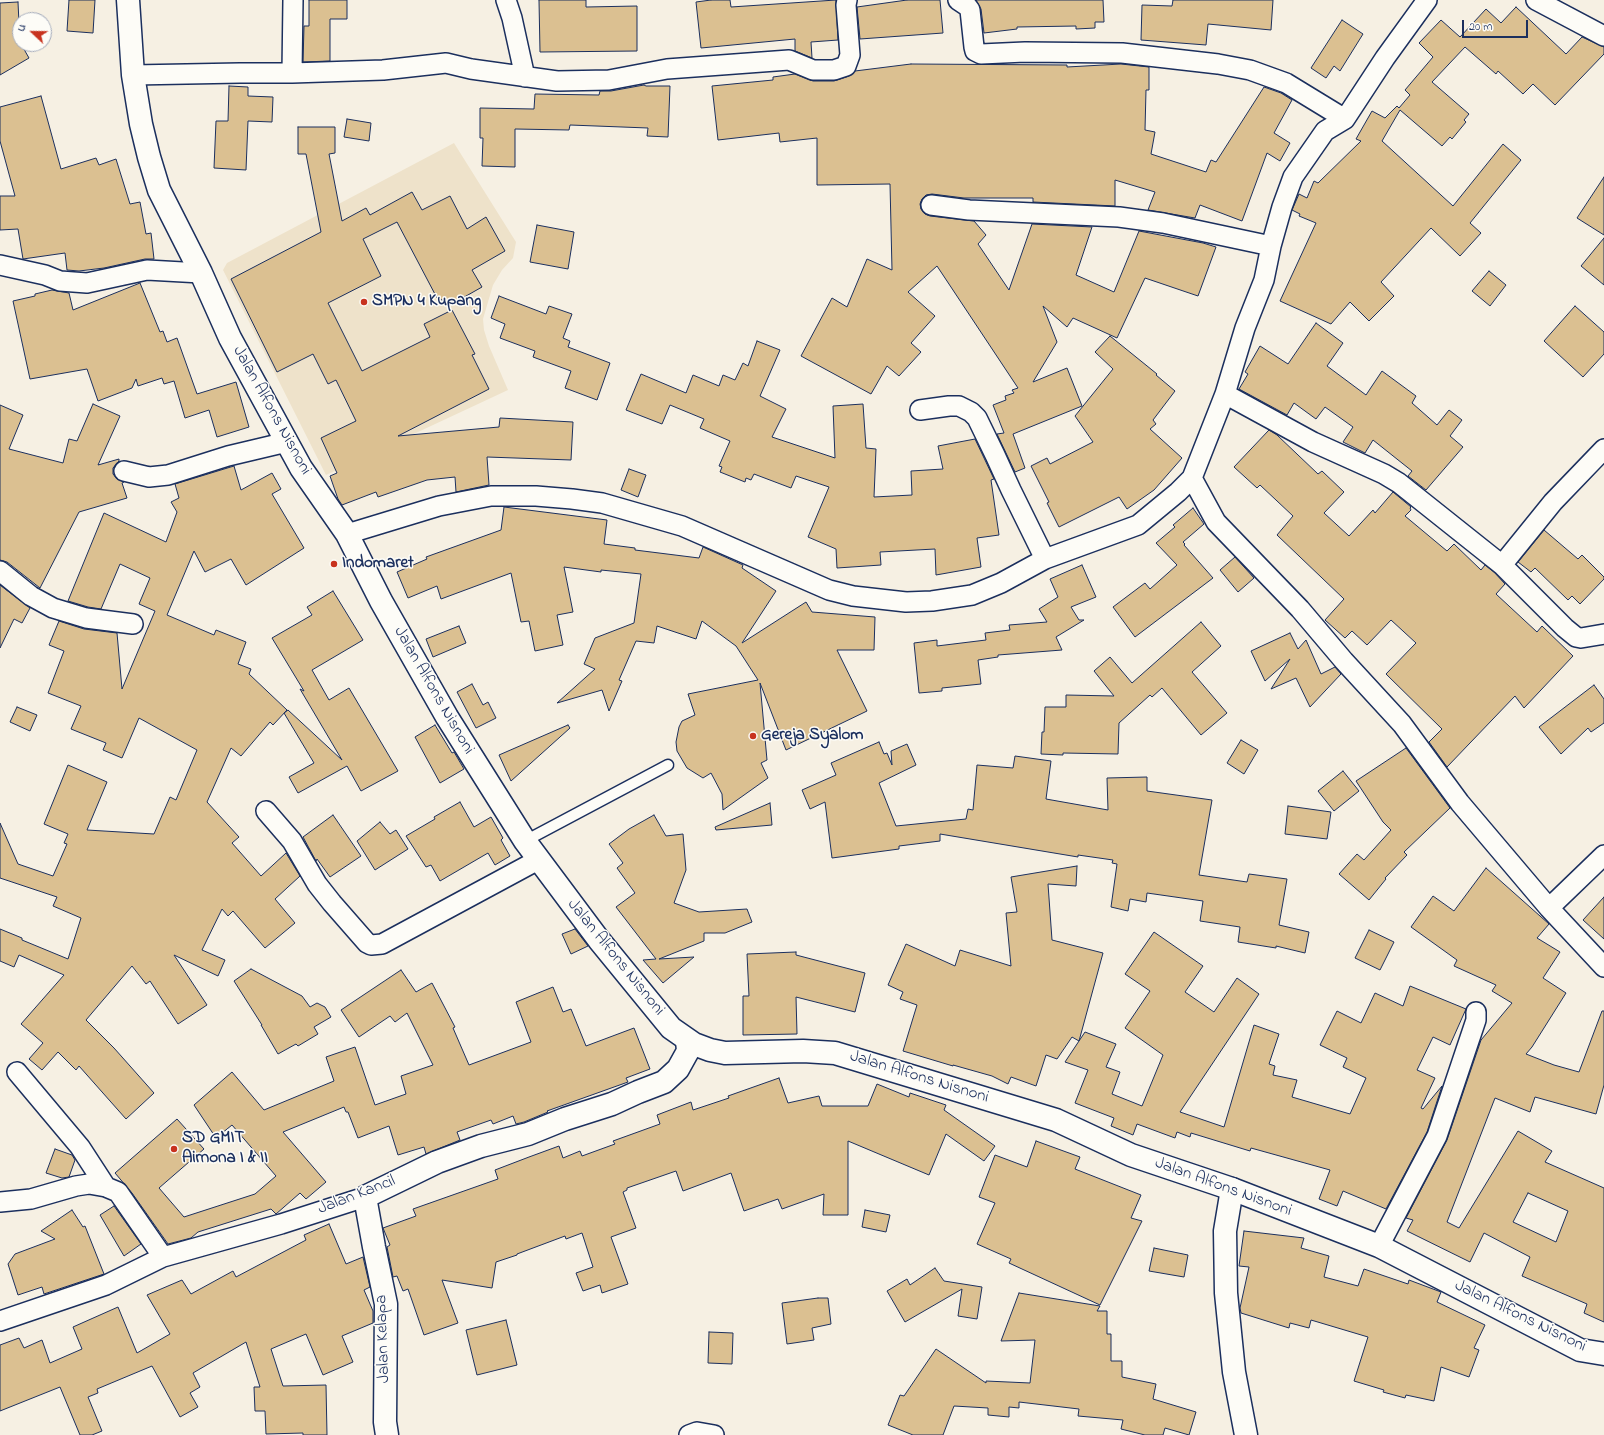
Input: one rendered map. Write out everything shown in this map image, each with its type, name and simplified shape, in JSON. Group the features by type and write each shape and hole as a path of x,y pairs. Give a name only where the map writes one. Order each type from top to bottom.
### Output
{"main road":[{"name":"Jalan Alfons Nisnoni","path":"128,0 133,75 141,124 149,157 159,190 201,273 230,338 301,468 347,534 380,601 447,717 525,841 599,940 671,1028 687,1040 710,1050 725,1053 803,1051 835,1053 1056,1120 1131,1155 1232,1189 1379,1246 1580,1350 1604,1354"},
{"name":"Jalan Kancil","path":"365,1196 437,1162 481,1146 528,1134 565,1118 612,1104 664,1082 673,1075 688,1051 687,1040"},
{"path":"1232,1189 1225,1231 1226,1293 1234,1372 1246,1435"},
{"name":"Jalan Kelapa","path":"365,1196 386,1304 385,1422 387,1435"}],"street":[{"path":"292,73 293,0"},
{"path":"506,0 512,18 525,77"},
{"path":"133,75 383,70 446,63 471,69 496,71 525,77 557,81 609,80 667,69 789,60 814,70 834,70 846,66 850,55 846,5 848,0"},
{"path":"958,0 970,10 974,47 975,51 981,54 1032,52 1122,54 1218,64 1250,70 1286,83 1345,119"},
{"path":"347,534 439,506 491,496 536,496 572,499 602,503 682,526 829,590 853,596 906,602 932,601 972,595 1001,583 1045,559 1138,525 1178,492 1192,478 1225,394 1244,328 1264,280 1271,246 1293,176 1325,131 1345,119 1385,58 1427,0"},
{"path":"1536,0 1604,36"},
{"path":"931,205 969,210 1119,218 1163,224 1271,246"},
{"path":"0,265 45,275 60,281 87,283 147,270 201,273"},
{"path":"1225,394 1319,445 1384,474 1399,483 1502,565 1565,628 1576,637 1585,638 1604,634"},
{"path":"920,410 959,406 971,412 977,418 996,455 1010,490 1045,559"},
{"path":"124,471 149,477 168,475 228,456 287,442"},
{"path":"1502,565 1553,502 1604,449"},
{"path":"1192,478 1216,522 1300,609 1344,662 1402,724 1460,803 1549,908 1604,967"},
{"path":"0,571 31,596 53,608 86,618 133,624"},
{"path":"266,810 292,841 317,884 367,943 371,945 382,944 538,860"},
{"path":"1549,908 1604,855"},
{"path":"1379,1246 1437,1136 1476,1020 1476,1012"},
{"path":"17,1072 80,1148 106,1187"},
{"path":"0,1202 31,1199 76,1186 89,1184 106,1187 118,1192 163,1257"},
{"name":"Jalan Kancil","path":"0,1321 106,1285 163,1257 281,1224 365,1196"},
{"path":"689,1435 697,1432 714,1435"}],"lane":[{"path":"525,841 668,765"}],"shaded area":[{"name":"SMPN 4 Kupang","path":"454,143 516,242 513,258 502,270 493,285 483,319 484,330 489,346 508,390 326,475 223,270 227,263"}],"building":[{"path":"69,0 95,0 93,33 67,31"},
{"path":"309,0 347,0 347,19 330,19 330,61 303,62 304,26 309,26"},
{"path":"539,0 586,0 586,7 637,6 637,51 540,52"},
{"path":"730,0 731,7 836,0 838,40 811,42 812,58 795,51 795,39 701,48 696,2"},
{"path":"907,0 940,0 943,33 860,39 857,7"},
{"path":"976,0 1103,0 1104,22 1095,22 1095,28 1076,29 1076,26 1017,27 1017,29 984,33 981,9"},
{"path":"1173,0 1273,0 1271,30 1208,24 1206,45 1141,40 1142,5 1172,6"},
{"path":"18,2 18,12 12,12 12,52 26,52 29,58 0,75 0,3"},
{"path":"1516,7 1566,54 1582,37 1604,47 1604,54 1555,105 1533,84 1523,94 1498,71 1496,74 1465,47 1432,82 1469,114 1464,120 1466,122 1452,139 1450,137 1442,146 1400,110 1382,141 1453,206 1503,144 1521,160 1470,223 1481,233 1460,256 1431,228 1381,282 1394,296 1369,321 1350,302 1331,324 1280,301 1316,223 1299,216 1300,214 1292,210 1299,194 1307,198 1314,181 1318,183 1361,141 1356,139 1372,111 1385,118 1397,106 1399,108 1410,95 1405,90 1433,57 1419,43 1441,20 1460,37 1486,9 1501,23"},
{"path":"1342,20 1363,34 1340,71 1334,66 1326,78 1311,68"},
{"path":"911,64 1067,65 1067,67 1121,64 1149,67 1149,90 1146,90 1145,130 1155,132 1151,154 1206,172 1211,160 1216,162 1264,87 1281,93 1292,100 1274,133 1290,143 1280,161 1267,153 1242,221 1200,205 1195,218 1148,210 1155,192 1115,180 1115,206 1033,202 1033,198 964,198 932,194 926,195 922,199 920,204 921,209 925,214 930,216 974,221 986,235 978,244 1009,290 1032,224 1092,227 1076,275 1114,292 1139,231 1203,243 1216,247 1198,296 1145,278 1117,338 1073,318 1067,327 1043,306 1057,342 1033,382 1067,368 1082,406 1013,434 1025,468 1015,472 997,434 1004,433 993,405 1006,400 1005,396 1014,393 1012,390 1018,388 937,266 908,292 935,316 911,343 921,352 899,376 887,366 871,394 801,356 832,298 847,307 867,259 892,270 890,184 817,185 817,138 780,142 779,133 718,140 712,86 773,80 773,77 795,74 813,81 834,81 849,76 855,71"},
{"path":"644,85 670,86 668,137 647,136 648,128 570,125 569,130 515,129 515,167 482,166 483,138 480,138 480,108 534,109 535,94 599,95 600,91 611,91"},
{"path":"229,86 248,87 248,96 273,97 272,122 248,121 246,170 214,168 216,121 228,121"},
{"path":"41,96 61,169 96,158 99,165 116,159 130,204 140,202 146,234 151,233 154,259 145,259 104,268 79,271 67,270 65,253 23,259 18,229 0,230 0,196 15,196 0,141 0,107"},
{"path":"347,119 371,123 369,141 344,137"},
{"path":"298,127 335,127 335,153 329,154 342,221 366,208 370,215 412,192 422,210 450,196 467,229 486,217 505,251 472,270 482,287 452,304 437,298 397,222 363,239 381,276 328,303 362,371 430,337 424,324 452,310 475,354 472,355 489,389 398,436 499,427 500,418 573,422 571,460 487,457 489,485 456,492 455,477 427,480 378,497 376,492 342,505 338,499 330,476 337,473 321,438 356,421 336,380 328,384 313,354 277,372 231,279 321,232 306,154 298,154"},
{"path":"1604,177 1604,235 1577,218"},
{"path":"537,225 574,232 568,269 530,262"},
{"path":"1604,238 1604,285 1581,266"},
{"path":"1489,271 1506,285 1490,306 1472,291"},
{"path":"140,283 160,332 163,331 167,342 177,338 197,394 236,382 249,427 217,437 209,410 185,418 174,381 164,384 162,378 138,386 136,379 132,388 98,401 87,369 30,379 13,301 52,290 69,293 73,310"},
{"path":"499,296 546,314 549,306 572,314 563,338 570,341 568,347 610,363 597,400 565,388 571,371 533,357 535,351 500,338 505,324 491,318"},
{"path":"1575,306 1604,332 1604,354 1583,377 1544,341"},
{"path":"1316,323 1343,343 1327,366 1366,395 1382,371 1416,396 1412,403 1437,425 1449,410 1462,420 1450,436 1463,447 1426,490 1408,476 1412,471 1373,440 1365,453 1343,442 1353,427 1325,407 1316,419 1294,403 1287,415 1239,389 1248,374 1245,372 1260,346 1288,364"},
{"path":"1110,336 1157,374 1156,375 1175,391 1153,420 1156,424 1150,429 1182,458 1154,490 1127,509 1119,497 1059,527 1047,503 1049,502 1031,466 1047,458 1050,464 1093,442 1075,416 1113,369 1095,352"},
{"path":"757,341 780,350 760,396 786,409 772,437 835,458 833,406 863,404 866,448 876,449 874,497 912,495 911,471 943,469 938,446 975,439 994,479 991,480 999,535 977,538 981,567 936,575 935,549 880,552 881,565 837,568 836,549 808,537 829,487 796,476 791,488 754,474 751,480 746,478 745,482 720,472 722,467 719,466 730,441 700,428 704,419 670,405 662,424 626,410 641,374 686,393 693,375 719,386 723,375 735,380 743,363 748,366"},
{"path":"93,404 120,416 98,465 119,459 113,468 113,474 117,479 124,482 122,483 127,498 79,512 40,588 7,562 0,560 0,405 23,415 9,449 63,463 69,439 77,441"},
{"path":"1269,430 1277,435 1318,474 1322,471 1344,492 1324,513 1349,536 1373,510 1375,513 1393,492 1411,507 1411,510 1405,516 1447,551 1454,544 1481,570 1485,565 1495,573 1505,584 1496,594 1537,632 1542,626 1573,656 1524,708 1515,696 1447,767 1429,742 1442,729 1386,674 1416,643 1391,620 1367,645 1352,631 1345,638 1325,620 1344,599 1277,535 1293,516 1260,485 1257,488 1234,467"},
{"path":"234,466 241,490 272,473 281,489 272,494 304,548 246,585 231,559 205,572 194,551 167,615 214,635 216,630 246,642 238,664 251,669 249,674 287,710 273,725 270,722 241,756 231,748 207,802 239,837 232,843 261,876 286,853 300,876 275,899 295,923 265,948 233,911 228,916 222,909 202,950 225,960 218,976 174,955 207,1005 178,1024 150,981 146,984 132,966 86,1020 114,1048 154,1093 126,1119 79,1066 76,1070 58,1052 42,1070 29,1059 43,1043 21,1024 64,975 19,955 14,967 0,961 0,929 68,959 81,918 53,906 57,897 0,878 0,823 18,864 53,876 67,844 64,843 68,834 44,824 68,765 107,782 87,830 154,834 170,797 176,800 197,750 139,718 122,758 103,750 106,743 71,729 81,706 48,693 64,651 49,645 59,621 84,629 117,633 122,689 155,611 139,604 150,578 120,564 101,609 68,601 104,513 166,542 177,512 171,502 179,498 175,484"},
{"path":"629,469 646,475 638,497 621,490"},
{"path":"504,507 607,520 604,544 635,548 635,550 699,558 703,547 743,565 742,568 776,591 742,643 806,602 812,612 875,617 874,650 837,650 867,711 786,750 760,683 767,760 761,763 768,778 723,810 722,794 711,773 703,778 687,768 677,751 676,742 679,727 682,721 695,715 688,694 758,680 736,646 702,621 696,639 657,626 654,643 636,641 619,680 622,681 609,711 602,690 557,703 595,669 584,664 595,638 634,623 641,574 601,570 601,572 564,567 573,612 557,615 563,645 535,651 529,621 521,622 511,573 441,599 437,586 408,598 397,572 427,559 426,557 501,530"},
{"path":"1193,508 1204,524 1183,542 1213,578 1135,637 1113,607 1145,583 1150,589 1177,565 1156,543 1175,527 1173,525"},
{"path":"1544,530 1578,559 1582,555 1604,577 1604,579 1580,604 1572,596 1568,600 1535,568 1531,572 1518,562"},
{"path":"1235,557 1254,578 1238,592 1220,570"},
{"path":"1082,565 1096,597 1071,607 1079,620 1084,620 1056,637 1062,650 998,655 998,657 978,660 981,684 942,688 942,691 919,693 914,643 937,640 937,646 986,640 985,633 1010,630 1009,625 1047,622 1039,609 1058,597 1050,579"},
{"path":"0,585 30,608 22,623 14,619 0,648"},
{"path":"333,591 363,640 312,670 329,700 349,688 398,771 361,791 347,766 298,793 289,777 314,763 284,713 288,710 342,760 300,689 304,691 272,638 312,615 307,607"},
{"path":"1201,622 1221,646 1192,672 1227,713 1201,735 1162,688 1152,697 1150,695 1119,723 1118,754 1041,754 1045,707 1066,707 1066,695 1114,696 1094,671 1110,657 1132,683"},
{"path":"459,626 466,643 433,657 426,639"},
{"path":"1290,633 1298,649 1306,640 1321,674 1335,667 1341,674 1310,707 1296,678 1271,689 1290,659 1265,681 1251,651"},
{"path":"472,684 483,705 488,702 496,718 476,728 457,692"},
{"path":"1594,685 1604,699 1604,723 1591,732 1588,728 1561,754 1539,727"},
{"path":"17,707 37,715 30,731 10,722"},
{"path":"435,725 452,753 454,752 464,769 440,783 415,737"},
{"path":"568,725 570,728 511,781 499,755"},
{"path":"1241,740 1258,750 1244,774 1227,763"},
{"path":"879,742 884,754 887,753 892,765 891,751 907,744 916,765 879,783 896,826 966,819 968,809 973,810 977,765 1013,768 1015,756 1051,761 1046,799 1108,810 1107,778 1147,777 1147,791 1212,800 1199,875 1247,882 1249,874 1287,879 1279,925 1309,932 1305,953 1276,946 1276,948 1238,942 1240,927 1200,921 1203,901 1147,893 1146,902 1130,899 1128,911 1111,907 1117,864 1112,863 1113,860 1078,855 1078,857 940,834 940,841 899,846 899,849 832,858 825,802 810,809 802,790 836,775 831,763"},
{"path":"1406,748 1450,808 1404,852 1407,855 1385,878 1386,879 1369,900 1339,874 1357,854 1364,860 1391,830 1383,822 1356,781"},
{"path":"1343,771 1359,791 1334,811 1318,791"},
{"path":"460,802 474,827 491,817 503,838 501,840 510,856 495,865 488,853 440,881 431,865 426,867 406,836"},
{"path":"770,803 772,825 716,830 715,827"},
{"path":"1288,806 1331,812 1327,839 1285,834"},
{"path":"333,815 361,856 330,877 317,859 316,861 303,837"},
{"path":"654,815 666,836 683,834 686,870 674,903 699,912 747,909 752,922 725,933 704,933 704,941 659,959 694,957 663,983 643,960 656,959 616,907 635,893 617,868 623,863 609,844 629,829"},
{"path":"380,822 390,834 396,830 408,849 375,870 357,841"},
{"path":"1077,866 1076,886 1048,884 1052,940 1103,953 1079,1041 1072,1037 1057,1059 1046,1055 1036,1086 1011,1077 1008,1084 992,1076 903,1051 917,1005 900,999 903,992 888,985 906,944 955,966 960,950 1011,966 1006,913 1017,912 1011,877"},
{"path":"1486,868 1549,924 1537,938 1560,952 1543,978 1566,993 1526,1054 1554,1065 1579,1072 1602,1011 1604,1011 1604,1085 1596,1114 1535,1097 1530,1112 1495,1098 1447,1222 1459,1228 1518,1131 1552,1151 1545,1162 1604,1188 1604,1322 1584,1313 1587,1304 1522,1276 1530,1257 1484,1233 1470,1262 1407,1231 1413,1220 1406,1218 1447,1140 1481,1040 1512,1003 1492,991 1496,985 1454,966 1457,960 1411,927 1433,896 1454,911","holes":["1528,1193 1568,1211 1556,1242 1513,1222"]},
{"path":"1604,897 1604,939 1583,920"},
{"path":"575,929 588,946 571,954 562,934"},
{"path":"1369,930 1394,942 1380,970 1355,958"},
{"path":"1154,932 1203,966 1185,992 1214,1012 1237,978 1259,994 1180,1112 1224,1127 1254,1025 1279,1034 1269,1064 1275,1066 1273,1075 1297,1080 1292,1097 1350,1114 1366,1078 1343,1067 1347,1058 1320,1045 1337,1011 1361,1023 1375,993 1403,1006 1410,986 1466,1009 1450,1045 1433,1037 1417,1070 1435,1078 1421,1108 1423,1109 1442,1086 1427,1132 1386,1209 1343,1191 1337,1206 1319,1199 1330,1170 1251,1148 1250,1151 1191,1133 1190,1137 1177,1132 1175,1138 1137,1124 1133,1135 1111,1126 1114,1118 1075,1103 1088,1070 1065,1062 1085,1032 1116,1044 1106,1067 1120,1072 1112,1094 1142,1106 1163,1055 1125,1028 1150,991 1125,974"},
{"path":"796,952 796,955 865,973 855,1012 796,997 797,1034 743,1035 743,996 749,996 747,954"},
{"path":"251,969 302,996 310,1007 317,1003 325,1007 331,1017 314,1027 318,1034 298,1046 296,1044 278,1054 262,1025 234,981"},
{"path":"401,970 416,992 432,983 455,1027 453,1028 469,1065 531,1042 516,1002 553,987 563,1012 571,1009 586,1046 634,1028 650,1069 626,1078 628,1082 547,1111 548,1112 524,1122 516,1124 513,1116 493,1124 491,1120 457,1132 460,1140 426,1154 424,1147 398,1155 389,1126 358,1138 348,1112 346,1112 344,1107 283,1132 326,1182 306,1199 300,1193 276,1214 271,1209 198,1232 191,1238 168,1244 132,1193 115,1173 177,1119 204,1149 159,1188 184,1217 255,1194 276,1176 232,1125 216,1138 194,1105 232,1072 264,1110 334,1081 326,1057 355,1047 375,1105 406,1094 401,1076 433,1065 407,1013 395,1022 390,1016 359,1037 341,1010"},
{"path":"779,1078 788,1103 819,1096 822,1106 868,1106 877,1084 909,1097 910,1093 946,1105 944,1110 995,1146 984,1161 946,1134 929,1175 848,1141 848,1215 823,1215 824,1194 782,1209 778,1199 744,1211 731,1173 683,1191 676,1171 627,1188 627,1190 623,1192 636,1228 611,1237 628,1284 602,1293 600,1285 583,1291 576,1273 593,1267 582,1233 566,1239 565,1236 496,1262 492,1288 442,1280 458,1323 424,1335 408,1289 403,1291 397,1276 393,1277 387,1247 390,1245 383,1228 416,1216 413,1209 498,1179 495,1170 529,1157 559,1146 563,1158 580,1151 582,1156 615,1144 613,1141 660,1124 657,1115 691,1102 693,1110 729,1098 728,1096"},
{"path":"1036,1141 1080,1157 1075,1169 1141,1195 1131,1218 1142,1221 1100,1305 1009,1263 1011,1259 977,1244 995,1203 979,1197 995,1155 1027,1167"},
{"path":"55,1149 72,1155 75,1160 69,1177 62,1178 46,1173"},
{"path":"114,1206 141,1244 124,1256 100,1215"},
{"path":"72,1210 83,1227 85,1226 104,1274 44,1294 42,1287 18,1295 8,1264 15,1254 55,1239 41,1231"},
{"path":"865,1210 890,1215 886,1232 862,1227"},
{"path":"329,1224 346,1264 363,1257 370,1287 364,1290 373,1311 373,1323 342,1336 353,1362 323,1375 306,1334 271,1349 283,1386 326,1385 327,1435 303,1435 303,1433 266,1434 265,1411 255,1411 254,1387 260,1387 246,1342 193,1373 200,1387 190,1393 198,1407 180,1417 152,1366 97,1389 98,1393 88,1397 102,1431 92,1435 80,1435 60,1387 0,1411 0,1345 19,1338 24,1348 42,1340 50,1363 82,1349 73,1327 118,1307 137,1353 170,1334 147,1295 182,1280 191,1294 233,1271 236,1277 306,1240 304,1235"},
{"path":"1244,1231 1304,1238 1301,1248 1329,1256 1324,1277 1358,1286 1364,1269 1408,1284 1409,1280 1441,1292 1437,1302 1485,1325 1474,1348 1479,1350 1469,1377 1441,1367 1434,1401 1406,1395 1405,1398 1383,1392 1384,1390 1354,1381 1368,1337 1311,1320 1309,1328 1290,1323 1289,1328 1241,1313 1240,1308 1249,1267 1239,1266"},
{"path":"1154,1248 1188,1255 1184,1277 1149,1271"},
{"path":"935,1268 944,1281 982,1287 977,1319 958,1316 962,1289 905,1322 887,1291 907,1279 910,1285"},
{"path":"1019,1293 1100,1306 1097,1311 1107,1311 1107,1334 1111,1334 1111,1361 1122,1361 1122,1377 1156,1384 1153,1399 1196,1412 1189,1435 1165,1428 1163,1435 1145,1435 1121,1429 1123,1420 1078,1416 1079,1409 1019,1402 1019,1408 1009,1407 1009,1417 988,1415 988,1408 954,1406 943,1435 913,1435 888,1425 900,1395 904,1396 936,1349 986,1383 986,1381 1030,1383 1035,1340 1001,1341"},
{"path":"828,1298 831,1324 812,1328 814,1340 787,1344 782,1303"},
{"path":"506,1320 517,1365 477,1375 466,1330"},
{"path":"709,1332 733,1333 732,1364 708,1363"}],"place":[{"name":"SMPN 4 Kupang","path":"364,302"},
{"name":"Indomaret","path":"334,564"},
{"name":"Gereja Syalom","path":"753,736"},
{"name":"SD GMIT Airnona I & II","path":"174,1149"}]}
